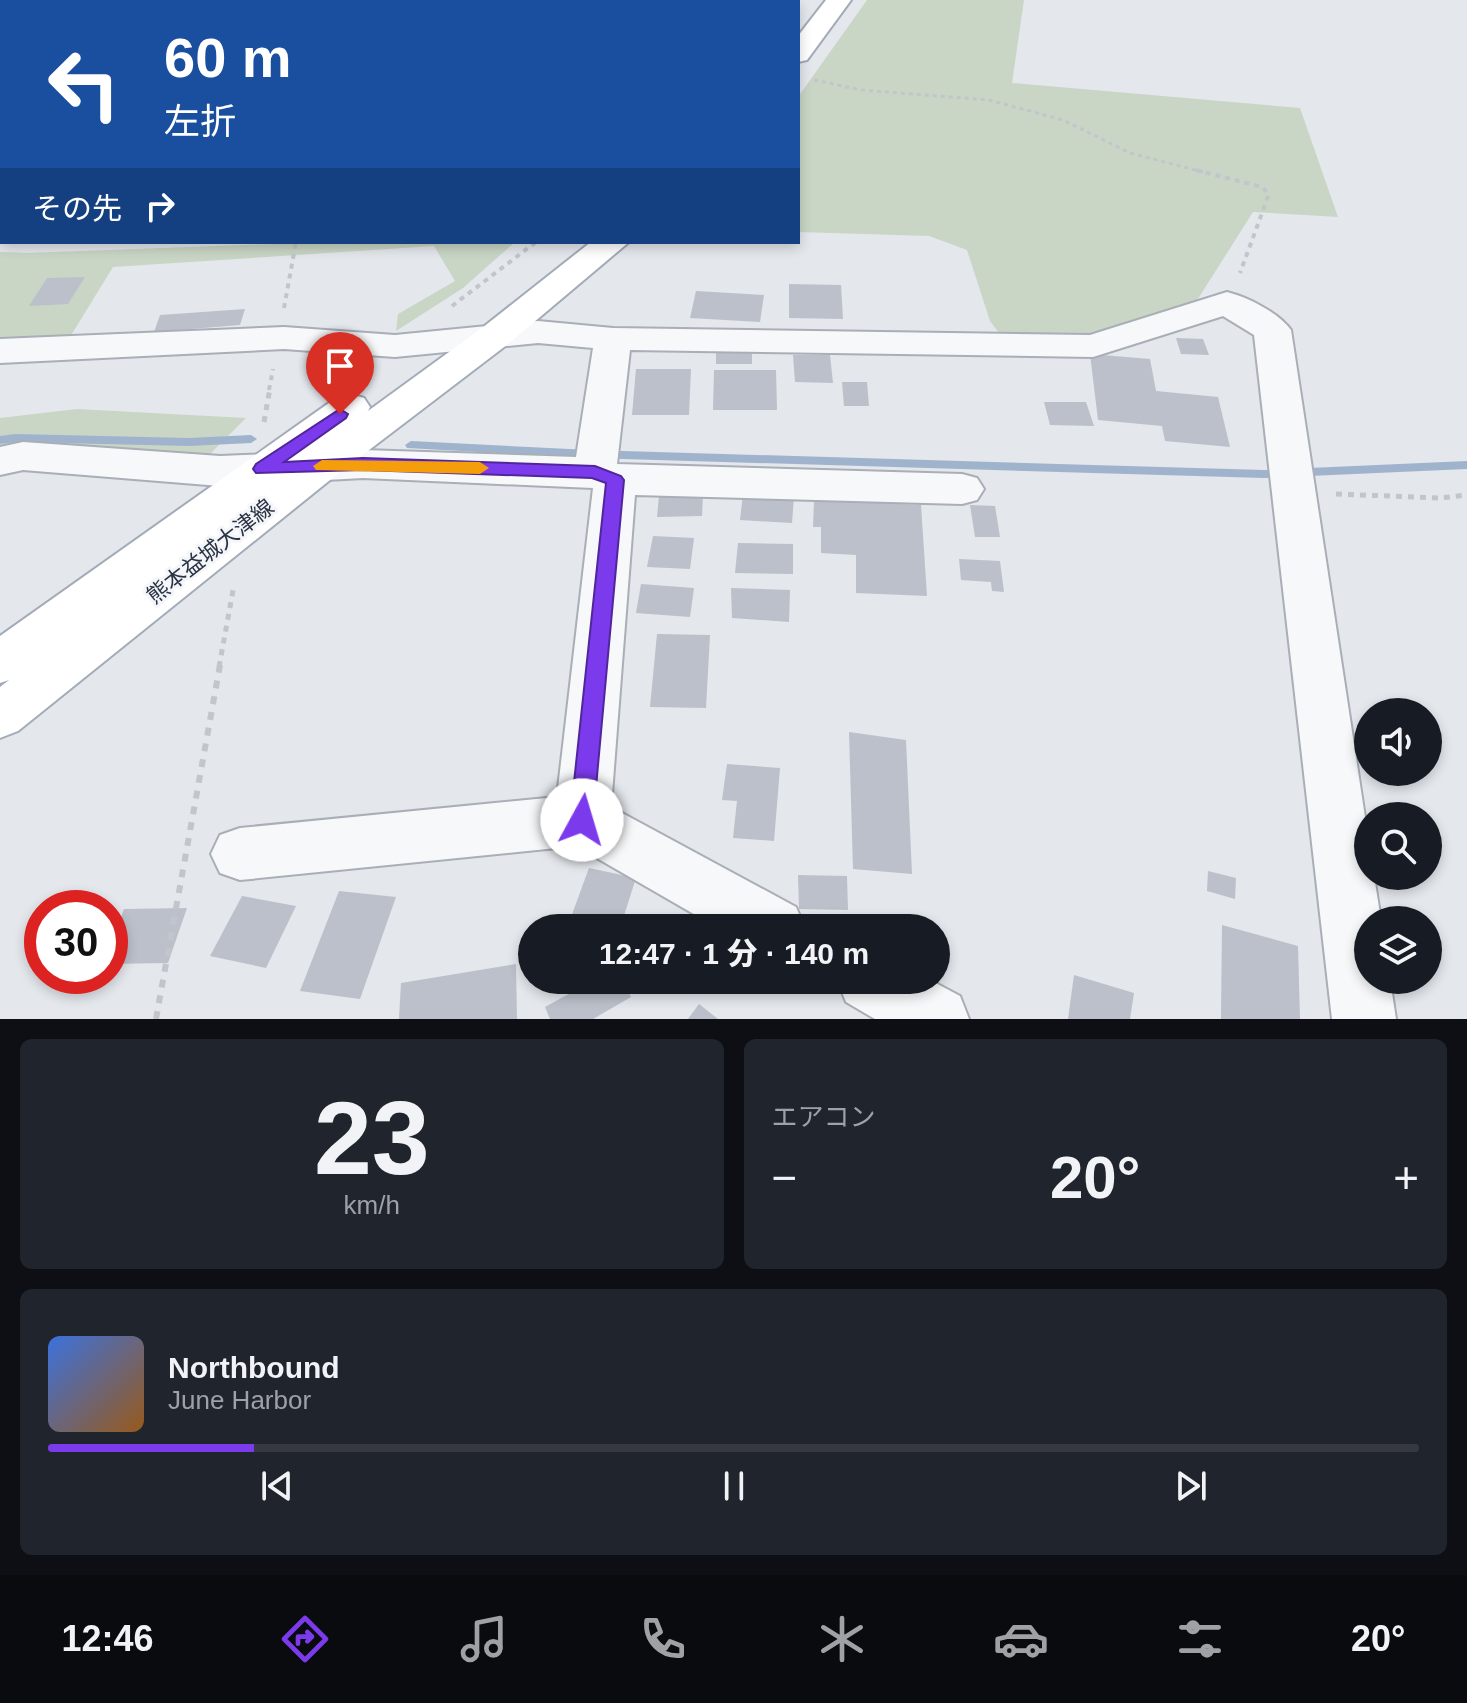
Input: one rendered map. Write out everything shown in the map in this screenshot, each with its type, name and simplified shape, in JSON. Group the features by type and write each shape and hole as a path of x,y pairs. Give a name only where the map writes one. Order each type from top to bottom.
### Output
{"main road":[{"path":"800,66 839,0"},
{"name":"熊本益城大津線","path":"0,663 262,448 443,341 563,244"},
{"name":"熊本益城大津線","path":"0,716 320,466 495,336 610,244"}],"street":[{"path":"0,351 284,338 395,346 538,332 613,339 1093,346 1227,303 1272,330 1364,1019"},
{"path":"582,820 601,463 613,339"},
{"path":"0,461 23,456 220,471 262,448 320,466 601,463 962,489"},
{"path":"240,854 582,820 750,914"},
{"path":"893,994 937,1019"}],"path":[{"path":"800,66 861,90 989,100 1063,120 1130,153 1262,187 1269,194 1227,303"},
{"path":"282,320 296,244"},
{"path":"262,448 274,366"},
{"path":"1291,477 1440,498 1467,495"},
{"path":"156,1019 235,584"}],"green space":[{"path":"867,0 1024,0 1012,83 1300,108 1338,217 1253,212 1196,302 1091,337 1002,337 990,321 967,250 929,236 800,232 800,94"},
{"path":"272,244 513,244 463,288 396,331 398,314 455,281 434,246 113,267 70,337 0,341 0,252"},
{"path":"77,409 246,418 206,458 0,450 0,418"}],"building":[{"path":"85,277 68,304 29,306 47,278"},
{"path":"789,284 841,285 843,319 789,318"},
{"path":"696,291 764,295 760,322 690,318"},
{"path":"245,309 240,325 154,332 160,315"},
{"path":"1176,338 1203,339 1209,355 1181,354"},
{"path":"716,350 752,350 752,364 716,364"},
{"path":"1090,354 1150,359 1156,391 1218,397 1230,447 1165,441 1162,426 1098,420"},
{"path":"793,355 830,355 833,383 795,382"},
{"path":"636,369 691,369 689,415 632,415"},
{"path":"714,370 776,370 777,410 713,410"},
{"path":"842,382 867,382 869,406 844,406"},
{"path":"1044,402 1086,402 1094,426 1050,425"},
{"path":"824,489 881,492 881,503 921,505 927,596 856,593 856,555 821,553 821,527 813,527 814,501 824,502"},
{"path":"703,494 702,516 657,517 659,495"},
{"path":"743,494 794,497 792,523 740,520"},
{"path":"970,505 995,506 1000,537 975,537"},
{"path":"653,536 694,538 690,569 647,567"},
{"path":"738,543 793,544 793,574 735,573"},
{"path":"959,559 1000,561 1004,592 992,591 991,582 961,580"},
{"path":"641,584 694,588 690,617 636,613"},
{"path":"731,588 790,590 789,622 732,618"},
{"path":"657,634 710,635 706,708 650,707"},
{"path":"849,732 906,740 912,874 853,869"},
{"path":"727,764 780,768 774,841 733,838 737,801 722,800"},
{"path":"589,868 636,878 624,914 572,914"},
{"path":"1208,871 1236,878 1235,899 1207,891"},
{"path":"798,875 847,876 848,910 799,909"},
{"path":"339,891 396,897 360,999 300,991"},
{"path":"242,896 296,906 266,968 210,956"},
{"path":"187,908 168,963 128,964 128,909"},
{"path":"1222,925 1298,946 1300,1019 1221,1019"},
{"path":"516,964 517,1019 399,1019 401,983"},
{"path":"1074,975 1134,993 1130,1019 1068,1019"},
{"path":"569,994 630,994 631,997 593,1019 550,1019 545,1007"},
{"path":"699,1004 718,1019 688,1019"}],"waterway":[{"path":"0,440 189,442 251,439"},
{"path":"411,445 590,454 1264,474 1467,465"}],"slow traffic":[{"path":"322,466 363,464 480,468"}],"route":[{"path":"340,414 262,469 363,464 595,472 615,480 582,820"}]}
